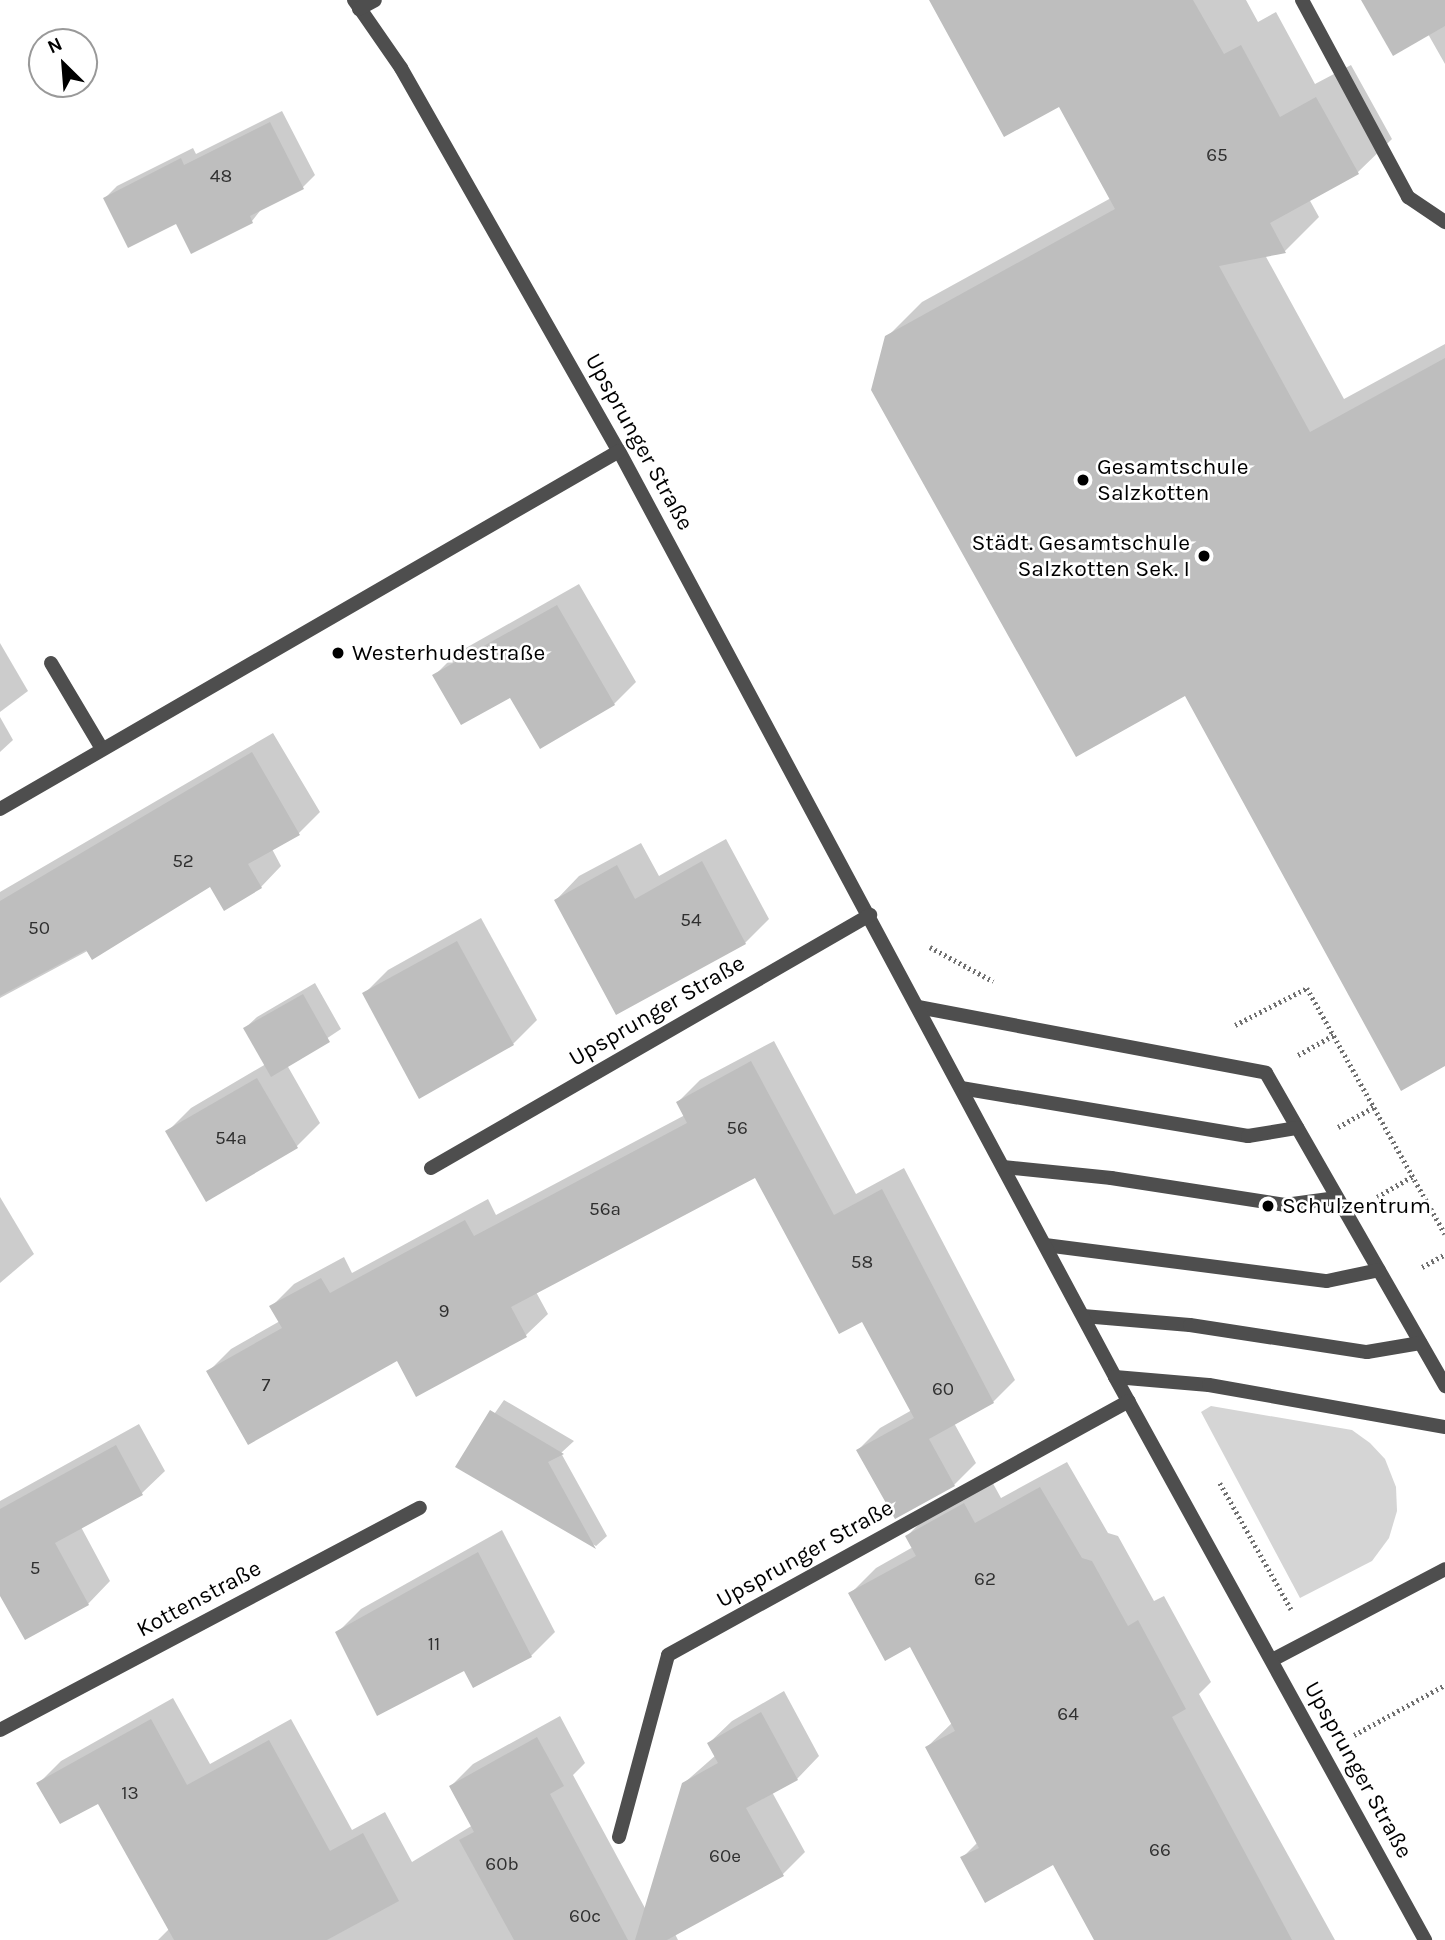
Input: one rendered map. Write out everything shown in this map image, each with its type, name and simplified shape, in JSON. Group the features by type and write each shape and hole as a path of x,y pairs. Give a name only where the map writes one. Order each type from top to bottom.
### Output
{"street":[{"path":"357,4 374,0"},
{"path":"1302,0 1408,197 1445,222"},
{"name":"Upsprunger Straße","path":"357,4 401,68 619,451 870,915 1115,1377 1425,1940"},
{"path":"0,809 619,451"},
{"path":"51,663 102,748"},
{"name":"Upsprunger Straße","path":"431,1168 870,915"},
{"path":"918,1007 1047,1034 1256,1068 1266,1073 1445,1386"},
{"path":"961,1088 1248,1136 1297,1128"},
{"path":"1003,1167 1111,1178 1285,1205 1337,1198"},
{"path":"1045,1245 1327,1281 1378,1270"},
{"path":"1083,1316 1190,1325 1367,1352 1420,1343"},
{"path":"1115,1377 1209,1385 1445,1427"},
{"name":"Upsprunger Straße","path":"620,1837 668,1655 1129,1401"},
{"name":"Kottenstraße","path":"0,1730 419,1508"},
{"path":"1272,1660 1445,1570"}],"path":[{"path":"870,915 1000,985"},
{"path":"1235,1024 1307,988 1445,1234"},
{"path":"1322,1752 1445,1685"}],"shaded area":[{"path":"1211,1406 1352,1430 1370,1443 1385,1459 1396,1487 1397,1511 1389,1538 1372,1561 1300,1598 1201,1412"}],"building":[{"name":"Städt. Gesamtschule Salzkotten Sek. I","path":"929,0 1193,0 1224,54 1241,45 1280,117 1316,97 1359,174 1270,223 1286,253 1219,266 1310,432 1445,358 1445,1066 1401,1091 1185,696 1076,757 871,390 885,336 1115,209 1059,107 1004,137"},
{"path":"1361,0 1445,0 1445,26 1393,56"},
{"path":"270,122 304,189 250,216 253,223 191,254 176,224 128,248 103,198 181,158 184,165"},
{"path":"557,605 615,705 540,749 510,698 461,725 432,675"},
{"path":"252,752 300,835 248,864 262,888 224,911 210,887 92,960 86,950 0,996 0,901"},
{"path":"702,861 746,944 616,1015 554,900 617,865 635,899"},
{"path":"457,941 514,1045 419,1099 362,993"},
{"path":"303,994 330,1042 271,1077 243,1028"},
{"path":"751,1061 834,1215 882,1189 994,1403 929,1439 955,1486 895,1519 856,1450 914,1418 862,1322 839,1334 755,1178 511,1307 527,1337 416,1397 397,1361 248,1445 206,1371 282,1328 269,1306 321,1278 330,1293 465,1220 474,1236 687,1123 676,1102"},
{"path":"257,1078 298,1148 206,1202 165,1131"},
{"path":"490,1410 564,1454 548,1462 596,1549 455,1467"},
{"path":"116,1445 143,1495 55,1543 89,1605 25,1640 0,1596 0,1509"},
{"path":"1040,1487 1082,1558 1092,1561 1128,1626 1138,1620 1186,1709 1172,1717 1292,1940 1094,1940 1053,1865 985,1903 960,1857 979,1848 925,1747 955,1731 910,1647 885,1661 848,1593 916,1556 905,1536 964,1503 975,1523"},
{"path":"478,1552 532,1657 473,1688 464,1671 377,1716 335,1632"},
{"path":"761,1712 798,1780 746,1808 784,1876 667,1940 635,1940 682,1783 718,1763 707,1743"},
{"path":"151,1719 187,1785 269,1740 330,1851 363,1833 399,1901 327,1940 174,1940 98,1804 60,1824 36,1783"},
{"path":"537,1737 564,1786 550,1794 628,1940 514,1940 459,1840 474,1832 449,1786"}],"place":[{"name":"Gesamtschule Salzkotten","path":"1083,480"},
{"name":"Städt. Gesamtschule Salzkotten Sek. I","path":"1204,556"},
{"name":"Westerhudestraße","path":"338,653"},
{"name":"Schulzentrum","path":"1268,1206"}]}
